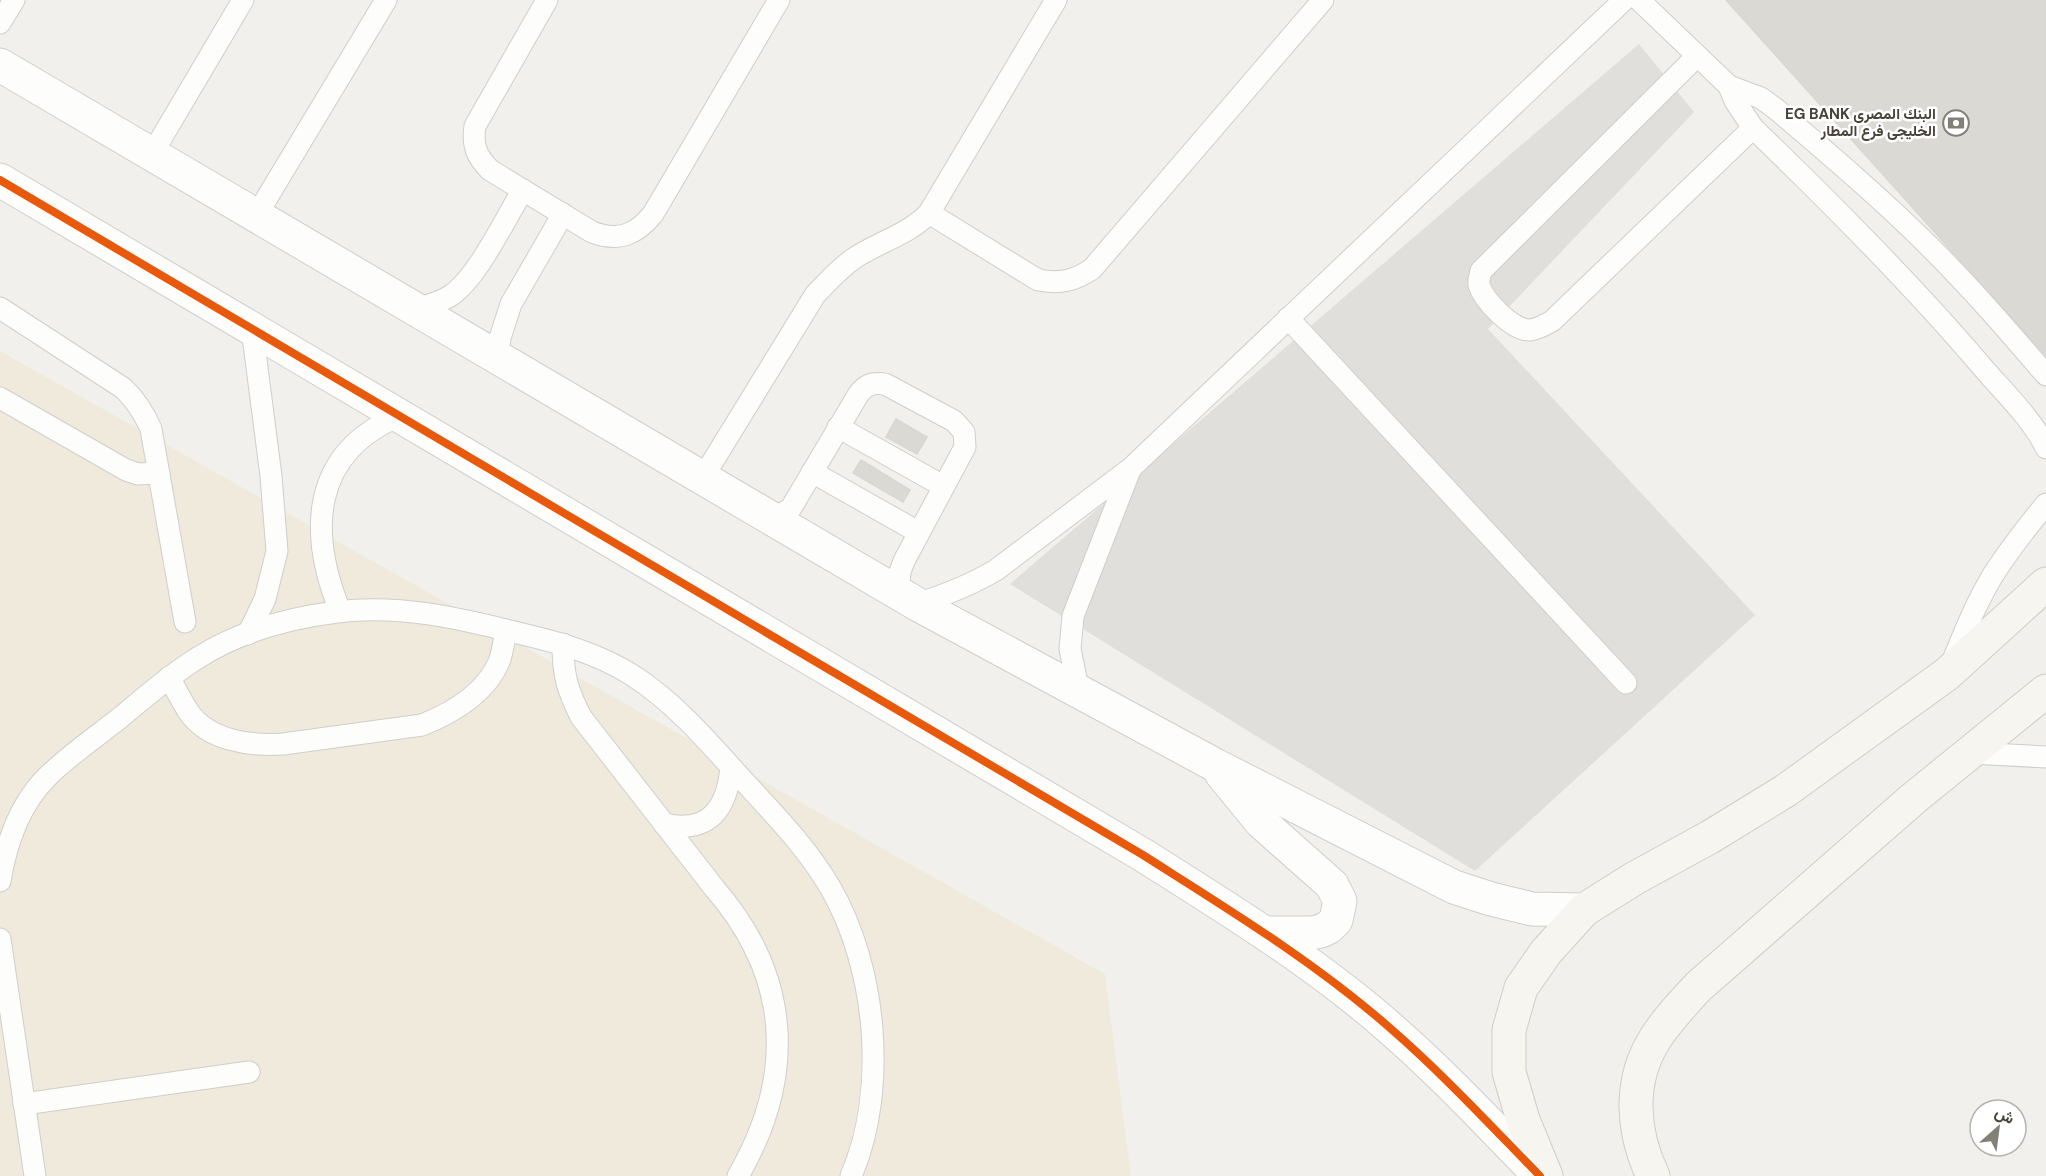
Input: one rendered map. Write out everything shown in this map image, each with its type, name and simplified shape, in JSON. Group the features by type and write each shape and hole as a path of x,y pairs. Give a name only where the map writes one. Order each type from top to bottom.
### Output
{"main road":[{"path":"1546,1176 1523,1120 1509,1072 1509,1029 1521,988 1546,952 1584,910 1785,791 1947,674 2046,584"},
{"path":"1653,1176 1640,1138 1635,1089 1642,1065 1654,1040 1667,1022 1699,986 1914,798 2046,691"}],"street":[{"path":"0,65 908,599 1079,693 1454,887 1532,909 1584,910"},
{"path":"0,180 1143,855 1264,933 1345,991 1389,1027 1430,1064 1540,1176"},
{"path":"1215,765 1261,822 1332,885 1340,901 1336,920 1321,931 1264,933"}],"lane":[{"path":"0,23 14,0"},
{"path":"152,154 243,0"},
{"path":"256,216 386,0"},
{"path":"547,0 475,126 473,138 475,150 480,160 490,170 592,232 606,238 620,237 634,232 653,214 779,0"},
{"path":"702,479 815,295 833,274 853,259 909,230 929,213 1056,0"},
{"path":"929,213 1038,280 1053,283 1067,282 1080,277 1092,269 1323,0"},
{"path":"771,519 791,508 862,389 877,383 885,384 954,421 964,432 965,447 918,532 900,572 908,599 954,592 979,581 1130,469 1624,0"},
{"path":"1639,0 1729,86 1761,98 1776,109 1885,205 1932,249 2046,375"},
{"path":"1698,56 1481,271 1478,282 1483,293 1508,322 1518,328 1530,330 1552,321 1753,128"},
{"path":"1729,86 1735,101 1753,128 1910,285 2035,429 2046,448"},
{"path":"415,309 433,305 450,296 465,284 477,268 523,190"},
{"path":"497,358 500,338 511,304 563,214"},
{"path":"0,308 123,388 145,414 151,429 185,622"},
{"path":"1288,318 1626,683"},
{"path":"248,634 265,599 277,551 271,476 252,329"},
{"path":"0,398 126,470 138,474 159,473"},
{"path":"340,611 331,590 322,547 321,526 324,496 333,473 346,452 370,430 399,416"},
{"path":"838,427 944,486"},
{"path":"1079,693 1070,649 1073,616 1130,469"},
{"path":"812,472 918,532"},
{"path":"1947,674 1972,615 1992,576 2014,543 2046,504"},
{"path":"0,881 4,860 21,815 46,778 169,677 200,657 248,634 303,617 340,611 378,609 415,611 564,644 602,659 640,681 685,716 810,857 831,888 847,921 865,979 873,1048 872,1089 866,1128 851,1176"},
{"path":"169,677 189,713 203,726 220,736 241,743 261,746 283,744 422,725 441,717 469,699 489,677 499,661 506,630"},
{"path":"564,644 563,669 568,691 581,717 734,911 762,962 771,990 777,1026 777,1061 763,1126 738,1176"},
{"path":"1971,753 2046,756"},
{"path":"664,824 677,827 691,826 714,814 724,801 729,786 731,767"},
{"path":"0,939 35,1176"},
{"path":"24,1104 249,1072"}],"shaded area":[{"path":"1639,44 1694,112 1488,329 1755,615 1475,871 1010,584"},
{"path":"0,351 1105,974 1131,1176 0,1176"}],"building":[{"path":"1726,0 2046,0 2046,356"},
{"path":"896,419 927,437 917,454 886,437"},
{"path":"861,460 910,490 903,502 853,473"}],"cycle path":[{"path":"0,180 1143,855 1239,916 1301,958 1390,1028 1448,1082 1540,1176"}],"place":[{"name":"EG BANK البنك المصرى الخليجى فرع المطار","path":"1956,123"}]}
